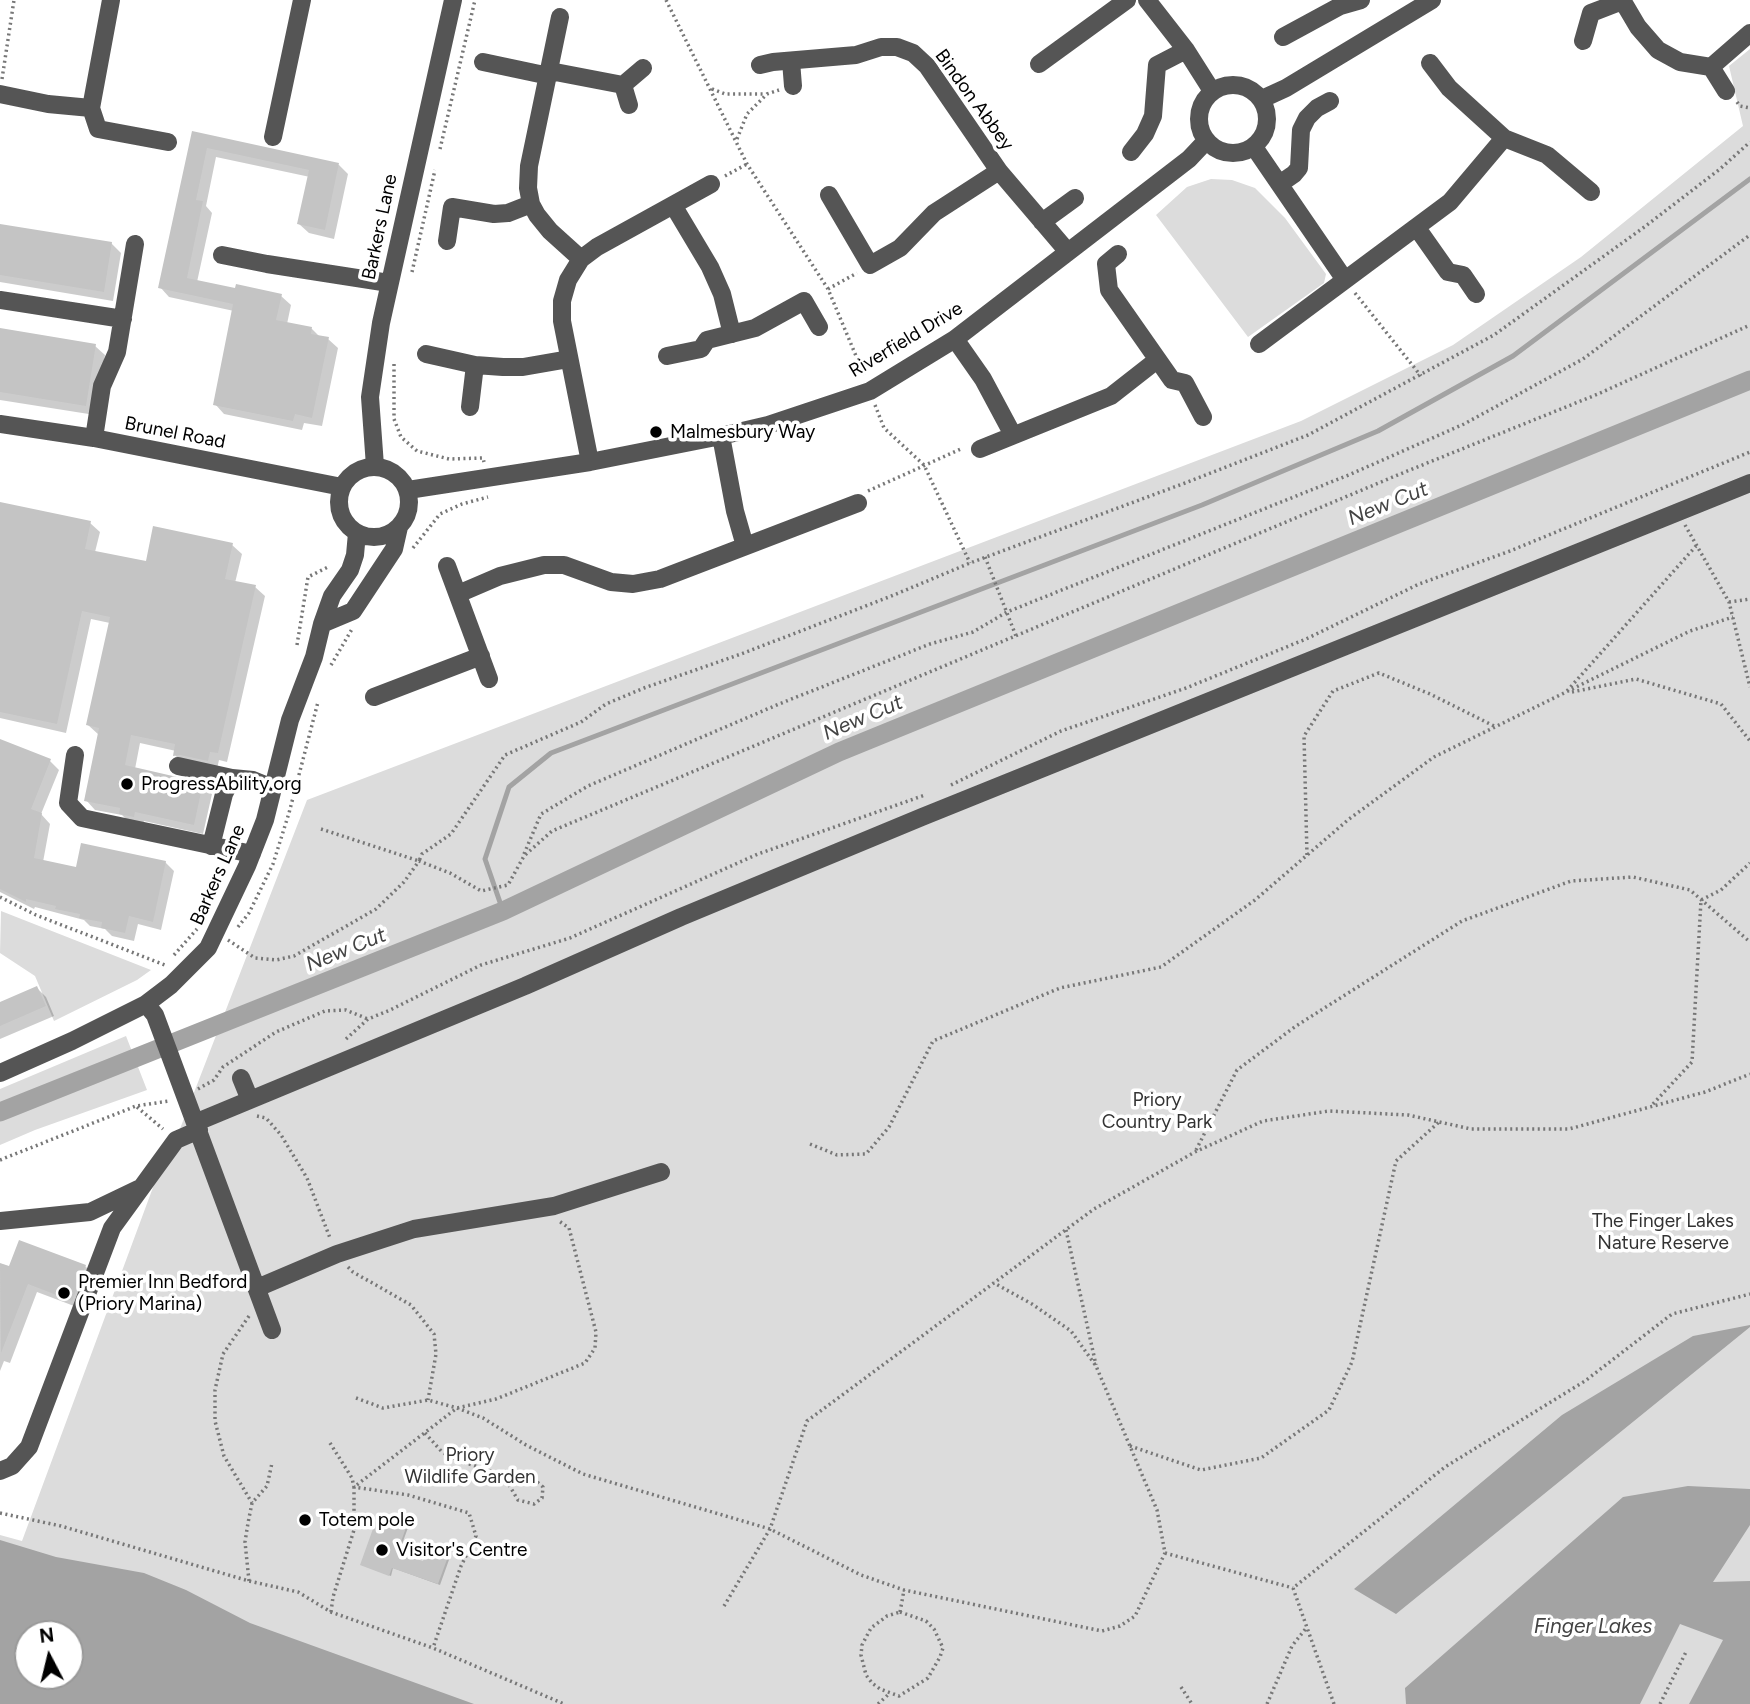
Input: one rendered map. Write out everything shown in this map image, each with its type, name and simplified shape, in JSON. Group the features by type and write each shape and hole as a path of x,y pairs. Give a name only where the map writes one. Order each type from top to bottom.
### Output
{"street":[{"path":"110,0 91,108 97,129 168,142"},
{"path":"272,137 302,0"},
{"name":"Barkers Lane","path":"375,466 370,397 389,283 453,0"},
{"path":"1039,64 1127,0"},
{"path":"1147,0 1186,50 1212,91"},
{"path":"1283,37 1313,21 1338,3 1360,0"},
{"path":"1262,99 1286,88 1432,0"},
{"path":"1583,41 1591,13 1622,1 1638,27 1658,50 1679,62 1711,67 1726,91"},
{"path":"561,17 529,166 528,188 531,204 550,231 581,259"},
{"path":"1711,67 1750,33"},
{"name":"Bindon Abbey","path":"761,65 856,55 881,47 897,47 913,53 926,66 999,171 1068,253"},
{"path":"1131,152 1145,134 1153,116 1157,65 1186,50"},
{"path":"791,61 793,86"},
{"path":"482,62 623,85 643,68"},
{"path":"1430,63 1449,88 1504,138 1547,155 1591,192"},
{"path":"1231,84 1251,89 1262,99 1268,116 1264,135 1254,147 1238,154 1220,152 1206,141 1198,125 1200,106 1212,91 1231,84"},
{"path":"623,85 629,105"},
{"path":"1,87 48,104 91,108"},
{"path":"1280,183 1299,168 1301,130 1307,118 1330,101"},
{"path":"1259,344 1450,202 1504,138"},
{"name":"Riverfield Drive","path":"408,490 590,462 721,436 768,425 870,391 955,339 1189,159 1206,141"},
{"path":"1254,147 1345,280"},
{"name":"Bindon Abbey","path":"870,265 900,248 934,213 999,171"},
{"path":"590,462 562,321 562,301 568,280 581,259 597,247 711,184"},
{"path":"829,195 870,265"},
{"path":"1042,222 1075,198"},
{"path":"447,241 452,207 494,214 509,213 531,204"},
{"path":"673,205 710,267 722,294 732,334"},
{"path":"1417,228 1448,272 1463,275 1476,294"},
{"path":"94,438 102,386 117,352 135,244"},
{"path":"1118,254 1106,264 1109,290 1172,380 1185,383 1203,417"},
{"path":"222,255 389,283"},
{"path":"0,300 123,319"},
{"path":"667,356 701,349 707,340 755,328 804,301 819,327"},
{"path":"955,339 983,379 1013,435"},
{"path":"426,354 475,365 523,367 569,359"},
{"path":"980,449 1111,396 1157,360"},
{"path":"470,407 475,365"},
{"name":"Brunel Road","path":"0,424 94,438 342,487"},
{"path":"721,436 735,511 745,546"},
{"path":"366,466 393,472 408,490 406,517 399,527 389,534 379,537 357,533 343,519 340,510 342,487 352,474 366,466"},
{"path":"0,1471 12,1466 29,1447 112,1228 176,1140 198,1126 250,1100 922,817 1750,483"},
{"path":"458,594 500,576 544,565 564,565 611,582 633,584 660,579 858,503"},
{"path":"322,624 353,611 394,549 399,527"},
{"name":"Barkers Lane","path":"0,1073 146,1004 171,985 208,948 265,820 289,720 314,657 332,596 350,570 355,555 357,533"},
{"path":"447,566 489,679"},
{"path":"374,697 481,656"},
{"path":"75,755 68,803 82,818 252,854"},
{"path":"178,766 253,780 273,788"},
{"path":"211,846 224,794 232,778"},
{"path":"146,1004 155,1015 198,1126 272,1330"},
{"path":"241,1078 250,1100"},
{"path":"259,1293 337,1254 414,1229 554,1206 661,1172"},
{"path":"0,1221 90,1212 139,1188"}],"path":[{"path":"1,87 3,59 14,0"},
{"path":"409,283 475,0"},
{"path":"666,0 737,139 747,164 828,289 884,428 924,465 970,563"},
{"path":"712,89 725,94 767,94 793,86"},
{"path":"737,139 747,114 767,94"},
{"path":"227,940 255,958 276,960 294,956 376,909 404,882 422,854 451,834 505,755 581,722 606,704 1308,435 1421,376 1494,335 1643,228 1720,169 1750,142"},
{"path":"711,184 747,164"},
{"path":"321,829 450,873 481,891 508,885 524,856 541,814 588,786 825,685 930,644 973,632 1007,612 1351,474 1464,424 1583,359 1750,235"},
{"path":"828,289 870,265"},
{"path":"1345,280 1421,376"},
{"path":"524,856 552,831 1400,474 1598,394 1750,325"},
{"path":"394,359 394,419 401,437 417,451 449,459 483,458"},
{"path":"858,503 869,490 971,444 980,449"},
{"path":"942,789 1061,731 1186,688 1306,639 1419,584 1510,551 1750,452"},
{"path":"406,557 440,514 462,504 489,497"},
{"path":"1678,511 1729,602 1750,687"},
{"path":"1566,693 1696,546"},
{"path":"985,557 1016,636"},
{"path":"1729,602 1750,599"},
{"path":"810,1144 837,1156 866,1154 889,1127 933,1041 1060,988 1161,967 1255,900 1349,819 1434,757 1690,631 1733,617"},
{"path":"328,669 353,628"},
{"path":"1307,855 1304,736 1333,691 1379,673 1430,694 1496,727"},
{"path":"1566,693 1636,679 1721,704 1750,741"},
{"path":"289,813 320,694"},
{"path":"346,1039 368,1019 481,965 570,938 758,854 929,794"},
{"path":"1701,900 1721,890 1750,863"},
{"path":"1195,1152 1237,1070 1296,1026 1462,921 1570,881 1633,877 1690,890 1750,942"},
{"path":"0,897 36,915 165,965"},
{"path":"1651,1106 1692,1062 1701,900"},
{"path":"0,1160 136,1106 175,1100 214,1080 223,1067 276,1032 326,1011 346,1010 368,1019"},
{"path":"724,1606 770,1530 807,1421 1094,1209 1195,1152 1263,1121 1329,1111 1408,1115 1471,1129 1569,1129 1705,1092 1750,1074"},
{"path":"136,1106 176,1140"},
{"path":"1130,1446 1201,1470 1261,1458 1329,1410 1352,1362 1396,1161 1439,1122"},
{"path":"354,1487 457,1408 496,1399 585,1363 595,1348 596,1332 569,1228 559,1221 554,1206"},
{"path":"356,1398 383,1408 428,1400 457,1408 482,1418 526,1445 583,1474 770,1530 861,1574 904,1590 1102,1631 1120,1626 1135,1616 1165,1553 1157,1510 1096,1366 1066,1230"},
{"path":"994,1283 1032,1304 1071,1331 1096,1366"},
{"path":"252,1503 225,1456 215,1421 215,1390 223,1354 259,1293"},
{"path":"1293,1588 1445,1467 1585,1381 1672,1314 1750,1294"},
{"path":"425,1433 443,1453 503,1475 535,1480 543,1487 542,1498 534,1504 518,1500 503,1475"},
{"path":"330,1443 352,1478 354,1487 354,1530 333,1597 331,1612"},
{"path":"249,1581 244,1542 252,1503 267,1486 272,1463"},
{"path":"354,1487 408,1495 469,1513 476,1536 461,1566 433,1647"},
{"path":"0,1513 61,1526 249,1581 298,1592 331,1612 433,1647 564,1704"},
{"path":"1165,1553 1293,1588"},
{"path":"1293,1588 1334,1704"},
{"path":"900,1612 904,1590"},
{"path":"900,1612 926,1621 934,1629 943,1648 928,1678 899,1696 880,1689 866,1675 862,1665 862,1646 871,1628 878,1621 900,1612"},
{"path":"1267,1704 1292,1646 1307,1627"},
{"path":"1660,1704 1687,1650"},
{"path":"1181,1687 1192,1704"},
{"path":"878,1704 890,1693"}],"green space":[{"name":"Priory Country Park","path":"1750,49 1750,1704 0,1704 0,1535 22,1541 155,1182 166,1165 307,800 1301,421 1453,345 1581,257 1743,126 1729,66"},
{"path":"1211,179 1232,180 1255,188 1285,218 1326,274 1324,283 1248,337 1156,215 1187,187"},
{"path":"1,911 151,970 137,980 54,1021 35,976 0,953"},
{"path":"126,1036 147,1090 0,1145 0,1089"}],"water":[{"path":"1750,1325 1396,1614 1354,1589 1562,1415 1693,1336"},
{"name":"Finger Lakes","path":"1688,1486 1750,1489 1750,1525 1713,1582 1750,1581 1750,1704 1689,1704 1723,1640 1680,1624 1640,1704 1406,1704 1405,1688 1623,1497"},
{"path":"0,1540 56,1557 144,1573 186,1590 250,1623 474,1704 0,1704"}],"building":[{"path":"192,131 339,163 325,230 297,224 309,170 207,148 196,200 203,201 187,278 235,288 236,284 282,294 276,320 312,327 311,334 329,337 312,418 295,414 293,421 213,405 233,304 158,288"},
{"path":"0,224 112,242 104,292 0,275"},
{"path":"0,328 96,344 86,406 0,392"},
{"path":"0,502 91,521 85,549 146,561 153,526 233,543 225,579 256,585 218,753 210,752 208,761 173,756 175,744 131,735 125,765 203,783 194,825 135,812 134,817 119,814 120,808 84,801 99,728 86,725 110,617 82,611 57,724 0,712"},
{"path":"0,739 51,759 31,809 42,813 34,858 76,867 81,843 166,861 153,922 129,916 125,933 101,928 102,922 79,918 80,914 55,909 56,906 26,899 26,902 0,889"},
{"path":"37,986 46,1006 0,1026 0,1002"},
{"name":"Premier Inn Bedford (Priory Marina)","path":"19,1240 86,1265 72,1301 28,1284 1,1353 0,1263 9,1266"},
{"name":"Visitor's Centre","path":"379,1512 408,1522 397,1553 423,1561 428,1547 449,1554 438,1584 392,1568 389,1576 360,1565"}],"waterway":[{"path":"503,911 485,859 509,787 551,753 1202,505 1378,431 1513,356 1750,179"},
{"name":"New Cut","path":"0,1112 503,911 839,752 1750,380"}],"place":[{"name":"Malmesbury Way","path":"656,432"},
{"name":"ProgressAbility.org","path":"127,784"},
{"name":"Premier Inn Bedford (Priory Marina)","path":"64,1293"},
{"name":"Totem pole","path":"305,1520"},
{"name":"Visitor's Centre","path":"382,1550"}],"park label":[{"name":"The Finger Lakes Nature Reserve","path":"1663,1232"},
{"name":"Priory Wildlife Garden","path":"470,1466"}]}
